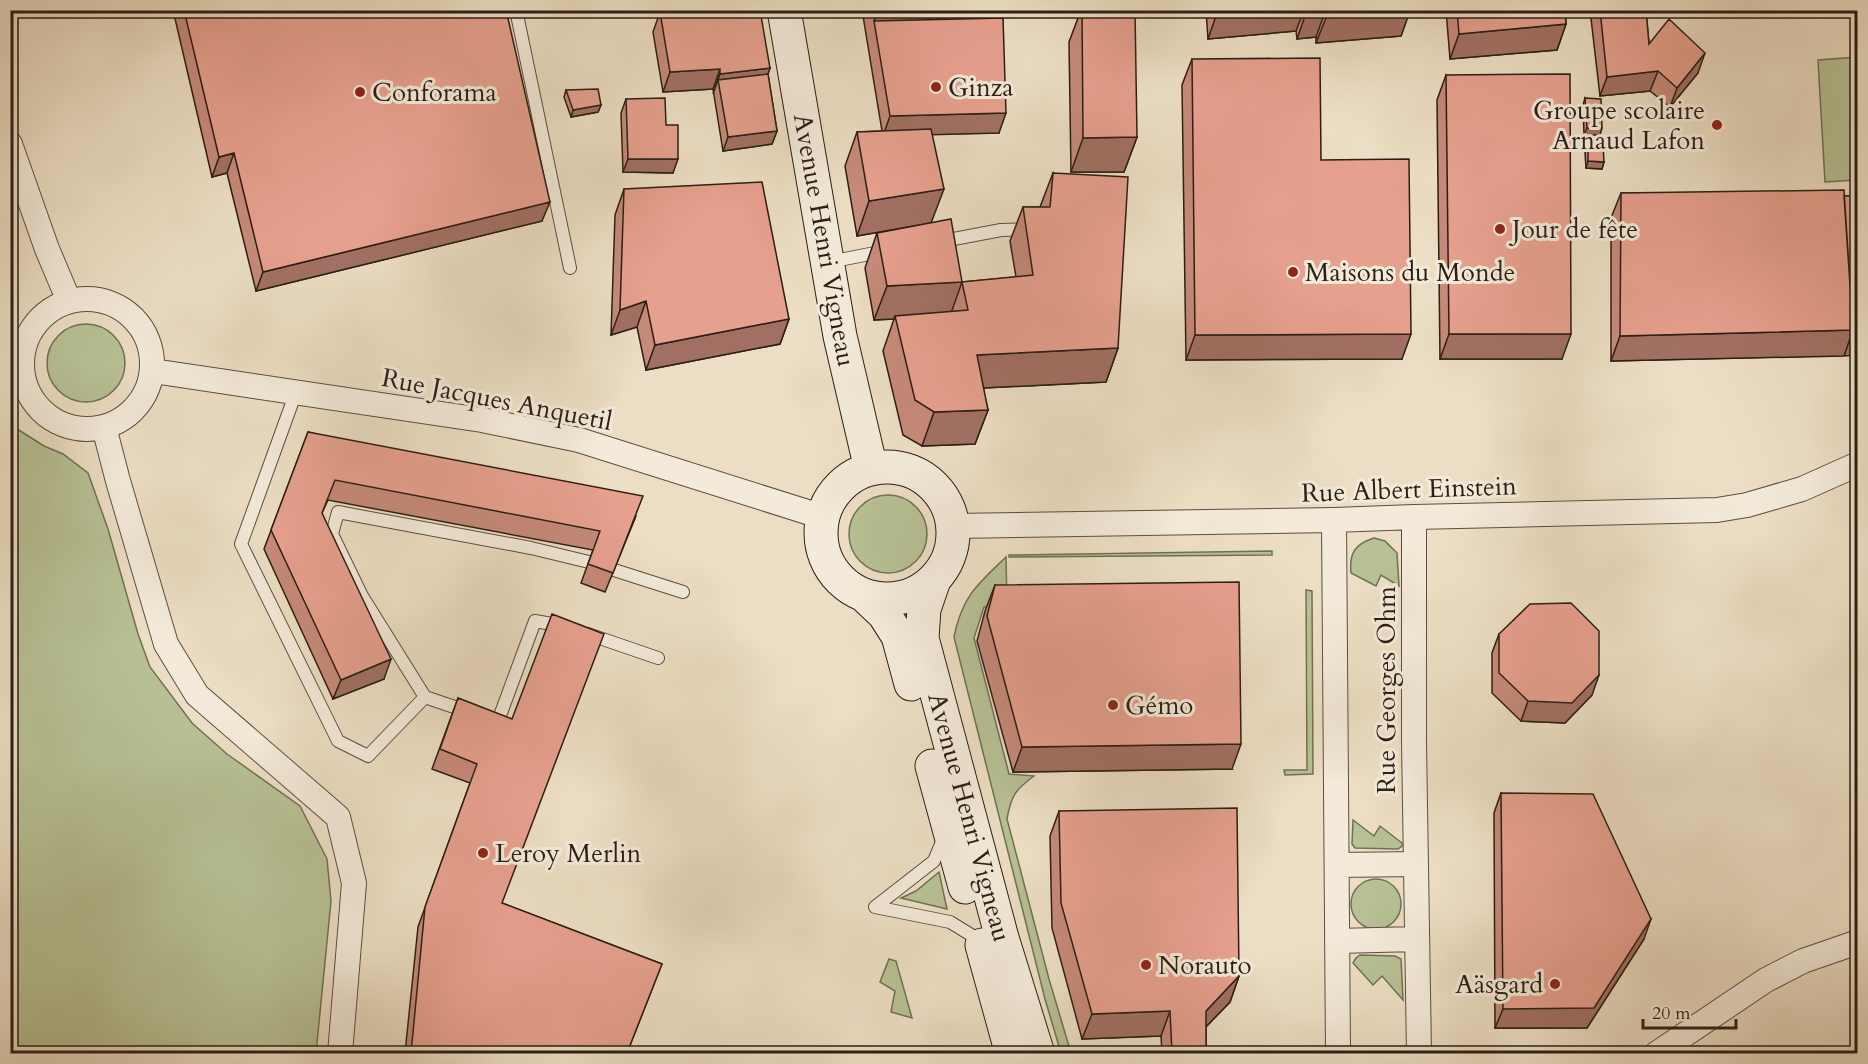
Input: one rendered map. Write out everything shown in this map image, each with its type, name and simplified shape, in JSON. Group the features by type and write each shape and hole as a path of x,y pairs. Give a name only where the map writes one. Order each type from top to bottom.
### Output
{"street":[{"name":"Avenue Henri Vigneau","path":"783,10 840,336 870,470"},
{"path":"10,144 47,249 69,301"},
{"path":"93,299 114,304 128,313 142,328 151,348 153,371 143,400 126,417 104,427 88,429 65,425 44,413 17,384 27,339 39,319 69,301 93,299"},
{"name":"Rue Jacques Anquetil","path":"153,371 482,420 579,440 823,517"},
{"path":"104,427 166,644 197,695 338,817 354,883 340,1053"},
{"name":"Rue Albert Einstein","path":"953,526 1334,520 1717,510 1747,505 1802,489 1857,464"},
{"name":"Avenue Henri Vigneau","path":"865,596 883,599 902,598 919,591 934,580 946,564 952,546 953,526 947,505 934,486 915,473 893,467 870,470 854,476 840,486 830,501 823,517 821,536 825,555 834,573 848,587 865,596 884,614 898,636 948,828 1012,1053"},
{"name":"Rue Georges Ohm","path":"1414,517 1419,1053"},
{"name":"Rue Georges Ohm","path":"1334,520 1338,1053"},
{"name":"Avenue Henri Vigneau","path":"934,580 924,609 922,638 1002,938 1038,1053"},
{"path":"1337,865 1416,864"},
{"path":"1337,941 1417,939"},
{"path":"1656,1053 1766,980 1803,962 1857,942"}],"lane":[{"path":"516,10 570,268"},
{"path":"929,243 1001,230 1039,228"},
{"path":"828,262 895,250"},
{"path":"296,392 241,544 338,741 368,756 425,698"},
{"path":"589,562 519,546 339,512 332,534 362,596 425,698 498,721 535,621 571,628 658,658"},
{"path":"614,570 683,592"},
{"path":"948,828 934,861 875,907 950,922 981,941"}],"green space":[{"path":"1857,57 1857,180 1825,182 1818,60"},
{"path":"86,324 101,327 118,341 125,363 122,378 108,395 86,402 71,399 54,385 47,363 50,348 64,331"},
{"path":"11,425 44,446 63,454 88,473 108,529 138,634 150,667 192,723 227,754 300,806 327,859 331,901 316,1053 11,1053"},
{"path":"888,495 903,498 915,507 924,519 927,534 924,549 915,561 903,570 888,573 873,570 861,561 852,549 849,534 852,519 861,507 873,498"},
{"path":"1374,538 1385,541 1397,553 1399,586 1381,575 1376,586 1351,573 1351,560 1355,550 1362,543"},
{"path":"1272,551 1272,555 1009,557 1009,555"},
{"path":"1006,557 1007,606 984,607 974,638 1009,774 1034,776 1015,794 1007,819 1071,1053 1061,1053 1045,999 954,637 957,623 972,592"},
{"path":"1306,590 1312,591 1313,774 1285,775 1284,770 1307,770"},
{"path":"1353,820 1374,836 1380,826 1402,843 1402,846 1398,849 1355,848 1352,844"},
{"path":"939,872 947,909 901,898 916,891"},
{"path":"1376,879 1390,883 1397,890 1401,904 1397,918 1390,925 1376,929 1362,925 1355,918 1351,904 1355,890 1362,883"},
{"path":"1360,955 1395,956 1401,959 1403,1000 1382,976 1373,985 1353,963"},
{"path":"889,959 896,961 912,1018 891,1012 895,991 880,982"}],"building":[{"name":"Conforama","path":"184,10 506,10 550,202 263,272 234,153 219,157"},
{"path":"669,10 760,10 770,68 720,74 720,69 670,72 660,12"},
{"path":"875,10 1005,10 1005,13 876,16"},
{"path":"1082,10 1135,10 1137,137 1083,138"},
{"path":"1217,10 1249,10 1217,13"},
{"path":"1306,10 1410,11 1326,18 1325,12 1306,13"},
{"path":"1457,10 1565,10 1566,24 1459,34"},
{"path":"1600,10 1646,10 1649,44 1669,19 1705,53 1677,88 1658,71 1607,77"},
{"name":"Ginza","path":"1003,18 1006,113 890,116 874,21"},
{"name":"Maisons du Monde","path":"1320,58 1321,160 1409,159 1411,334 1195,335 1192,59"},
{"path":"768,74 777,131 728,137 718,80"},
{"name":"Jour de fête","path":"1570,74 1571,334 1449,334 1446,75"},
{"path":"598,89 601,105 573,110 566,90"},
{"path":"665,98 666,125 678,125 678,159 628,159 626,99"},
{"path":"1585,98 1601,99 1602,128 1587,128"},
{"path":"931,129 944,189 869,201 857,132"},
{"path":"1603,145 1604,162 1588,161 1588,146"},
{"path":"1053,173 1128,177 1118,348 977,355 988,410 934,412 915,400 895,316 968,310 962,282 1033,275 1023,207 1050,207"},
{"path":"762,182 789,319 655,345 646,301 620,310 624,189"},
{"path":"1844,190 1853,330 1620,336 1621,193"},
{"path":"1844,196 1857,196 1857,336 1851,336 1853,330"},
{"path":"951,219 962,282 887,286 877,233"},
{"path":"308,432 643,496 613,573 588,564 600,531 335,480 322,513 391,659 341,680 271,530"},
{"name":"Gémo","path":"1239,582 1241,744 1022,747 987,616 995,585"},
{"path":"1571,603 1599,631 1599,675 1572,703 1528,701 1499,673 1499,634 1530,604"},
{"name":"Leroy Merlin","path":"552,614 604,634 502,903 662,964 627,1053 411,1053 425,907 477,764 440,749 458,698 512,719"},
{"path":"1501,793 1593,794 1651,919 1594,1008 1503,1009"},
{"name":"Norauto","path":"1237,808 1239,976 1206,1011 1206,1053 1172,1053 1170,1011 1092,1014 1061,903 1059,811"}],"place":[{"name":"Ginza","path":"936,87"},
{"name":"Conforama","path":"360,92"},
{"name":"Groupe scolaire Arnaud Lafon","path":"1717,125"},
{"name":"Jour de fête","path":"1500,229"},
{"name":"Maisons du Monde","path":"1293,272"},
{"name":"Gémo","path":"1113,705"},
{"name":"Leroy Merlin","path":"483,853"},
{"name":"Norauto","path":"1146,965"},
{"name":"Aäsgard","path":"1555,984"}]}
